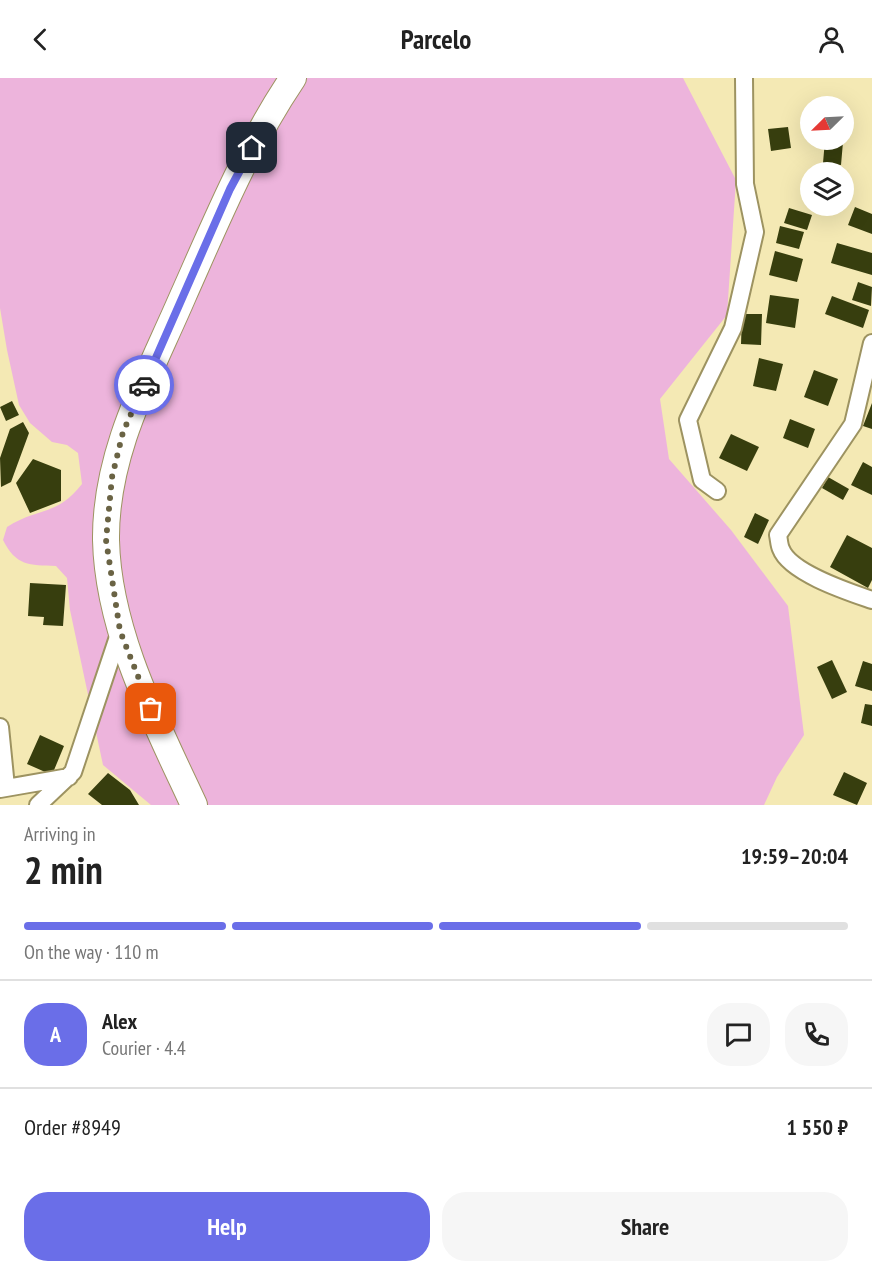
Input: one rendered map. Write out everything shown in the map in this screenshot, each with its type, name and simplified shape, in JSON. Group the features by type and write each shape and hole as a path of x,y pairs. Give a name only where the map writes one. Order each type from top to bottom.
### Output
{"highway":[{"path":"194,805 159,728 120,631 106,540 112,477 123,432 230,189 274,106 293,78"}],"street":[{"path":"717,491 702,480 688,420 733,328 755,232 745,184 744,78"},
{"path":"872,343 853,424 778,535 781,550 791,563 819,579 872,600"},
{"path":"38,805 73,772 100,697 120,631"},
{"path":"0,727 3,788 69,777"}],"shaded area":[{"path":"0,78 683,78 736,180 727,315 660,399 669,459 731,530 788,606 804,735 777,777 764,805 151,805 103,765 70,610 67,578 56,566 31,564 18,559 3,540 7,527 64,502 82,484 78,453 67,445 52,442 30,423 19,405 7,350 0,308"}],"building":[{"path":"788,127 791,148 771,151 768,129"},
{"path":"824,150 842,150 841,162 823,162"},
{"path":"855,207 872,214 872,234 848,225 852,216 854,216"},
{"path":"789,208 800,211 800,216 812,216 807,230 784,223"},
{"path":"780,226 804,232 799,249 776,243"},
{"path":"837,243 872,253 872,275 831,263"},
{"path":"775,251 803,259 797,282 769,275"},
{"path":"858,282 872,287 871,306 852,300"},
{"path":"770,295 799,299 795,328 766,323"},
{"path":"832,296 869,310 863,328 825,314"},
{"path":"742,314 762,314 761,345 741,344"},
{"path":"759,358 783,364 776,391 753,386"},
{"path":"814,370 838,379 828,406 804,397"},
{"path":"12,401 19,415 6,421 0,407"},
{"path":"872,403 872,429 863,426"},
{"path":"790,419 815,429 808,448 783,438"},
{"path":"23,422 29,433 11,482 1,487 0,458 10,429"},
{"path":"731,434 759,447 747,471 719,458"},
{"path":"33,459 61,470 61,501 30,513 16,483"},
{"path":"863,462 872,467 872,495 851,485"},
{"path":"828,477 849,489 843,500 822,488"},
{"path":"755,513 769,520 758,544 744,537"},
{"path":"847,535 872,548 872,580 868,588 830,567"},
{"path":"30,583 66,585 63,626 43,625 44,617 28,616"},
{"path":"832,660 847,692 832,699 817,667"},
{"path":"863,661 872,664 872,691 855,686"},
{"path":"865,704 872,705 872,726 861,723"},
{"path":"40,735 64,746 52,775 27,764"},
{"path":"844,772 867,783 857,805 833,795"},
{"path":"108,773 130,790 139,805 102,805 88,794"}],"way so far":[{"path":"144,385 123,432 112,477 106,540 120,631 151,709"}],"route":[{"path":"144,385 230,189 252,148"}]}
